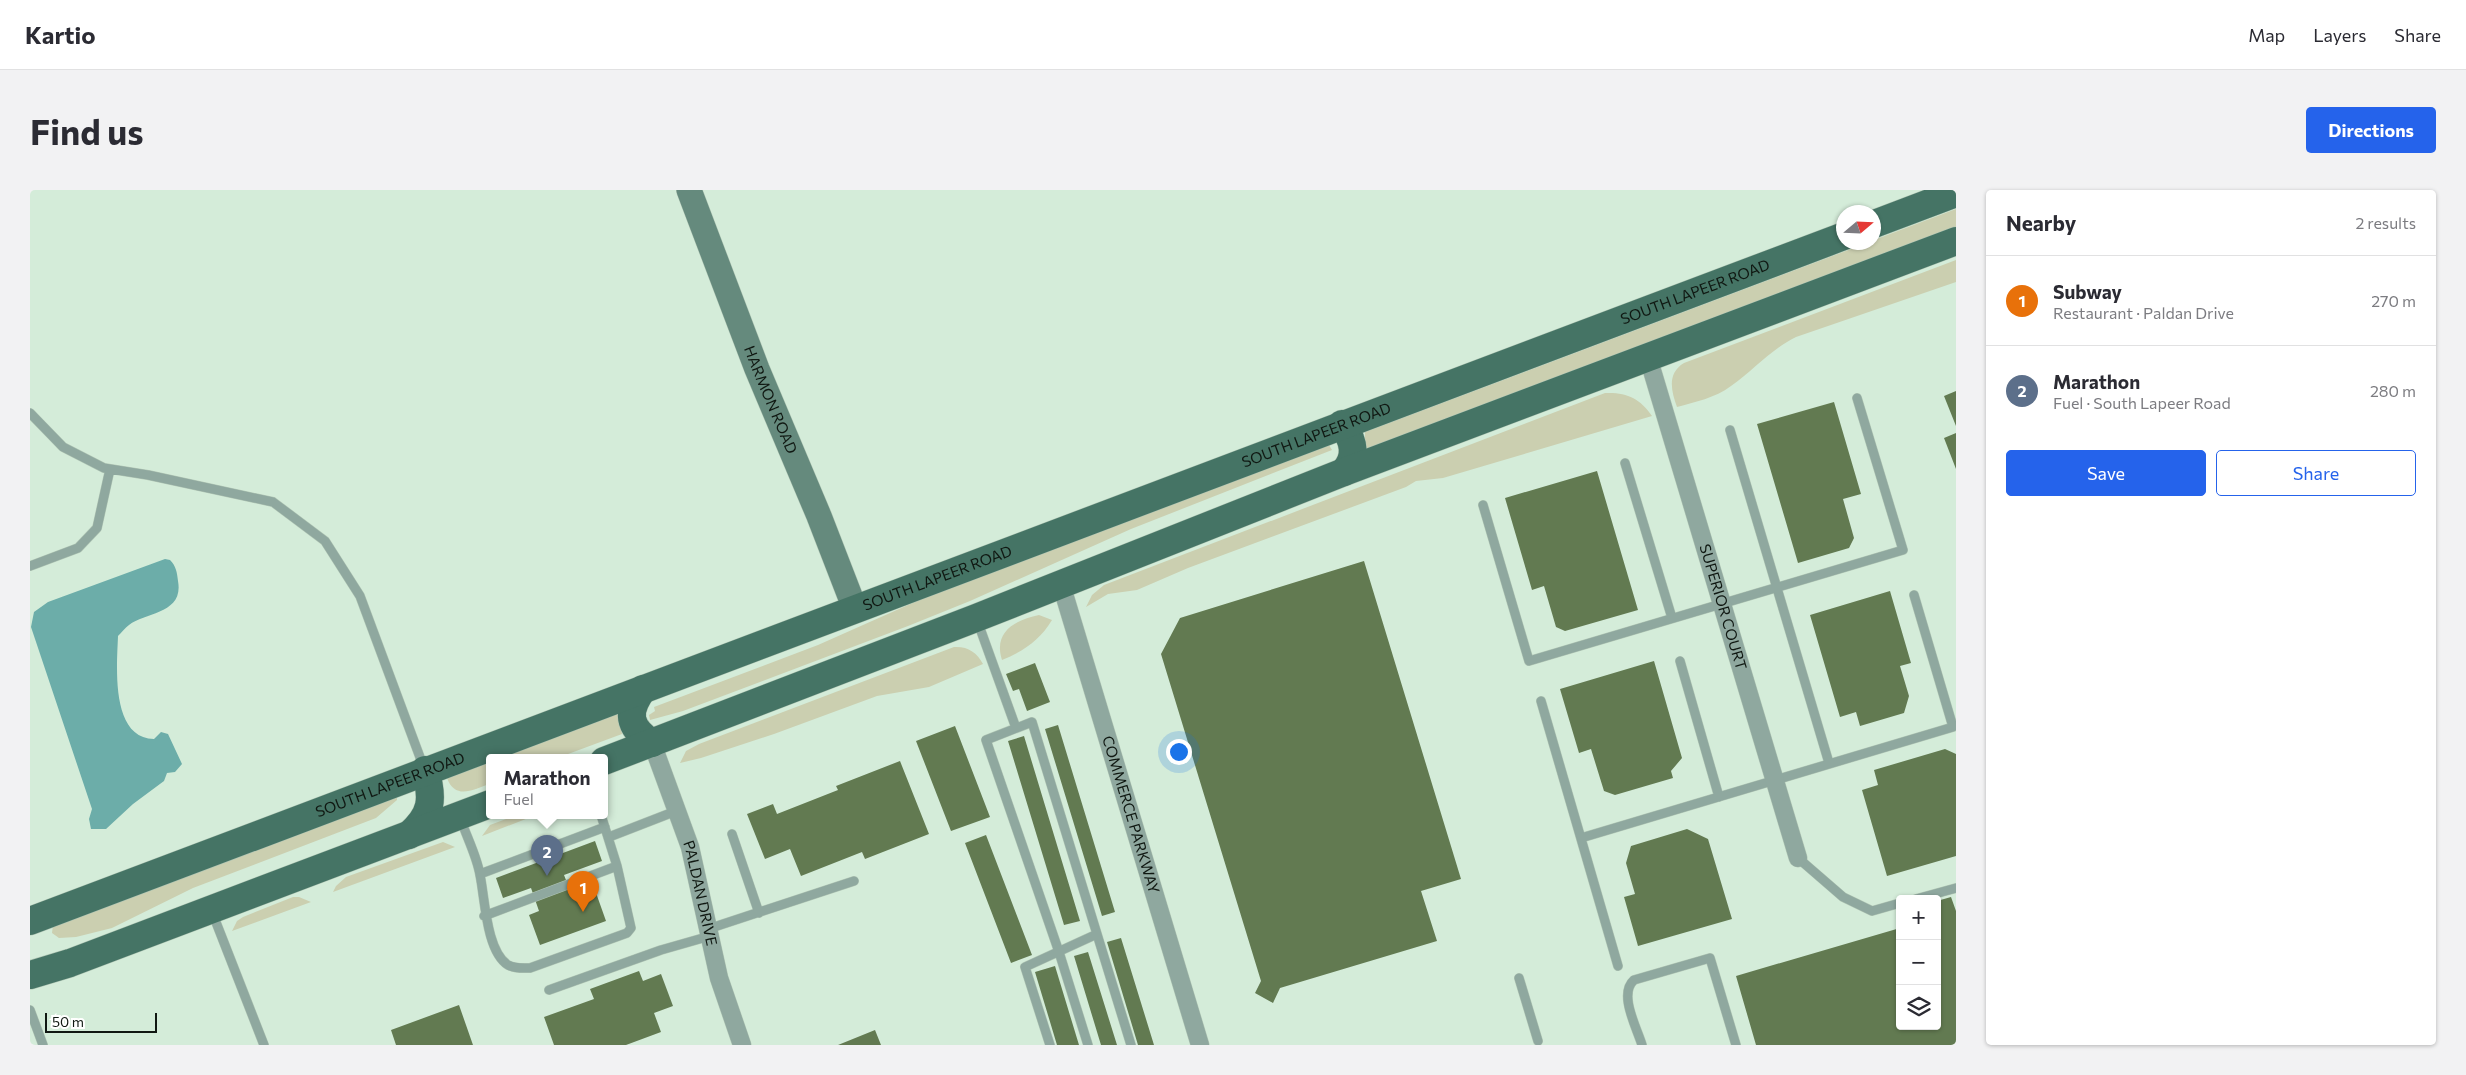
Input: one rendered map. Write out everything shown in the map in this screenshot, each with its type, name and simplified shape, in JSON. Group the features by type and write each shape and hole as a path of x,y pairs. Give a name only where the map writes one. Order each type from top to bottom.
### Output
{"main road":[{"path":"1881,221 1956,193"},
{"name":"SOUTH LAPEER ROAD","path":"30,920 1836,239"},
{"path":"608,760 976,618 1344,472 1956,241"},
{"path":"1342,424 1352,440 1354,448 1354,457 1344,472"},
{"path":"643,689 632,709 632,720 636,729 652,743"},
{"path":"409,835 420,825 427,814 430,801 430,786 425,770"},
{"path":"30,975 70,963 486,806"}],"street":[{"name":"HARMON ROAD","path":"689,190 757,369 819,516 855,609"},
{"name":"SUPERIOR COURT","path":"1648,357 1798,858"},
{"name":"COMMERCE PARKWAY","path":"1061,584 1200,1045"},
{"name":"PALDAN DRIVE","path":"652,743 690,847 724,997 742,1045"}],"lane":[{"path":"1483,505 1529,661 1902,550 1857,398"},
{"path":"30,413 63,448 104,468 148,475 273,502 325,541 360,596 425,770"},
{"path":"1730,430 1829,763"},
{"path":"1625,463 1672,618"},
{"path":"30,566 78,548 97,528 110,469"},
{"path":"1581,838 1953,726 1914,595"},
{"path":"976,618 1016,728"},
{"path":"1680,661 1719,796"},
{"path":"1541,701 1618,966"},
{"path":"1088,1045 1059,952 986,740 1032,722 1131,1045"},
{"path":"609,837 676,811"},
{"path":"459,816 480,874 484,916 499,956 508,965 518,968 530,968 627,933 631,924 617,866 602,819"},
{"path":"480,874 605,827"},
{"path":"732,834 759,913"},
{"path":"1798,858 1843,897 1872,911 1896,904"},
{"path":"484,916 617,866"},
{"path":"549,990 759,913 854,881"},
{"path":"1931,895 1956,888"},
{"path":"211,910 264,1045"},
{"path":"1050,1045 1025,967 1097,934"},
{"path":"1642,1045 1627,996 1629,984 1634,980 1710,958 1736,1045"},
{"path":"1520,978 1538,1041"},
{"path":"30,1010 41,1044"}],"green space":[{"path":"1956,209 1956,227 1368,450 1365,448 1365,432 1848,250 1881,250 1881,237"},
{"path":"1956,260 1956,282 1796,337 1778,348 1725,390 1705,399 1677,407 1672,383 1675,372 1684,363"},
{"path":"1605,393 1632,397 1643,405 1652,416 1443,478 1416,481 1406,487 1188,568 1137,590 1108,594 1086,607 1092,595 1104,585"},
{"path":"1329,445 1332,450 1131,529 970,601 683,711 650,720 649,715 655,711 654,707 818,645 935,593"},
{"path":"1039,615 1052,620 1037,639 1024,649 1002,660 1000,650 1003,635 1014,624"},
{"path":"954,647 971,651 978,656 983,664 929,687 877,696 774,734 680,763 686,751 699,744"},
{"path":"617,712 619,713 622,734 568,754 504,754"},
{"path":"486,761 486,785 465,792 455,789 450,785 447,778"},
{"path":"397,796 397,800 376,818 193,888 112,928 76,937 59,938 52,933 53,925"},
{"path":"506,819 526,819 482,836 490,825"},
{"path":"443,842 455,847 333,892 336,886 346,877"},
{"path":"293,897 299,897 311,902 232,931 237,921 243,917"}],"water":[{"path":"165,559 172,562 177,572 178,592 175,600 170,606 129,625 118,636 117,681 123,714 130,727 140,735 154,739 161,732 168,734 182,764 175,772 167,773 164,781 133,804 106,829 91,829 89,819 92,809 31,627 34,612 48,602"}],"building":[{"path":"1956,391 1956,426 1944,396"},
{"path":"1834,402 1861,494 1843,499 1854,538 1849,548 1798,563 1757,424"},
{"path":"1956,433 1956,469 1944,438"},
{"path":"1597,471 1638,610 1565,631 1556,627 1544,586 1532,590 1505,498"},
{"path":"1364,561 1461,879 1421,891 1437,941 1280,988 1273,1003 1255,993 1261,981 1161,654 1180,618"},
{"path":"1890,591 1911,663 1900,666 1909,696 1904,713 1860,726 1856,712 1840,717 1810,615"},
{"path":"1654,661 1682,758 1671,771 1673,778 1615,795 1604,791 1591,749 1579,753 1560,689"},
{"path":"1035,663 1050,702 1027,711 1019,689 1013,691 1006,674"},
{"path":"1058,725 1115,912 1102,916 1045,729"},
{"path":"955,726 990,817 951,831 916,741"},
{"path":"1024,736 1080,921 1064,925 1008,741"},
{"path":"1945,749 1956,754 1956,856 1887,876 1862,790 1878,785 1874,770"},
{"path":"900,761 929,834 865,859 862,852 801,876 790,849 765,859 747,814 773,804 777,814 838,790 836,786"},
{"path":"1687,829 1708,839 1732,919 1638,946 1624,897 1635,894 1626,863 1631,846"},
{"path":"986,835 1032,955 1011,963 965,843"},
{"path":"595,841 602,861 564,875 573,898 595,890 606,921 540,945 529,915 539,911 531,888 503,898 496,878"},
{"path":"1951,897 1956,911 1956,1045 1756,1045 1736,976 1896,929 1896,1030 1941,1030 1941,900"},
{"path":"1121,938 1154,1045 1138,1045 1107,942"},
{"path":"1088,952 1117,1045 1101,1045 1074,956"},
{"path":"1055,966 1079,1045 1057,1045 1035,972"},
{"path":"639,971 643,981 661,974 673,1006 654,1013 661,1032 626,1045 554,1045 544,1017 594,999 590,989"},
{"path":"459,1005 473,1045 396,1045 391,1030"},
{"path":"875,1030 881,1045 838,1045"}],"place":[{"name":"Marathon","path":"547,876"},
{"name":"Subway","path":"583,912"}]}
